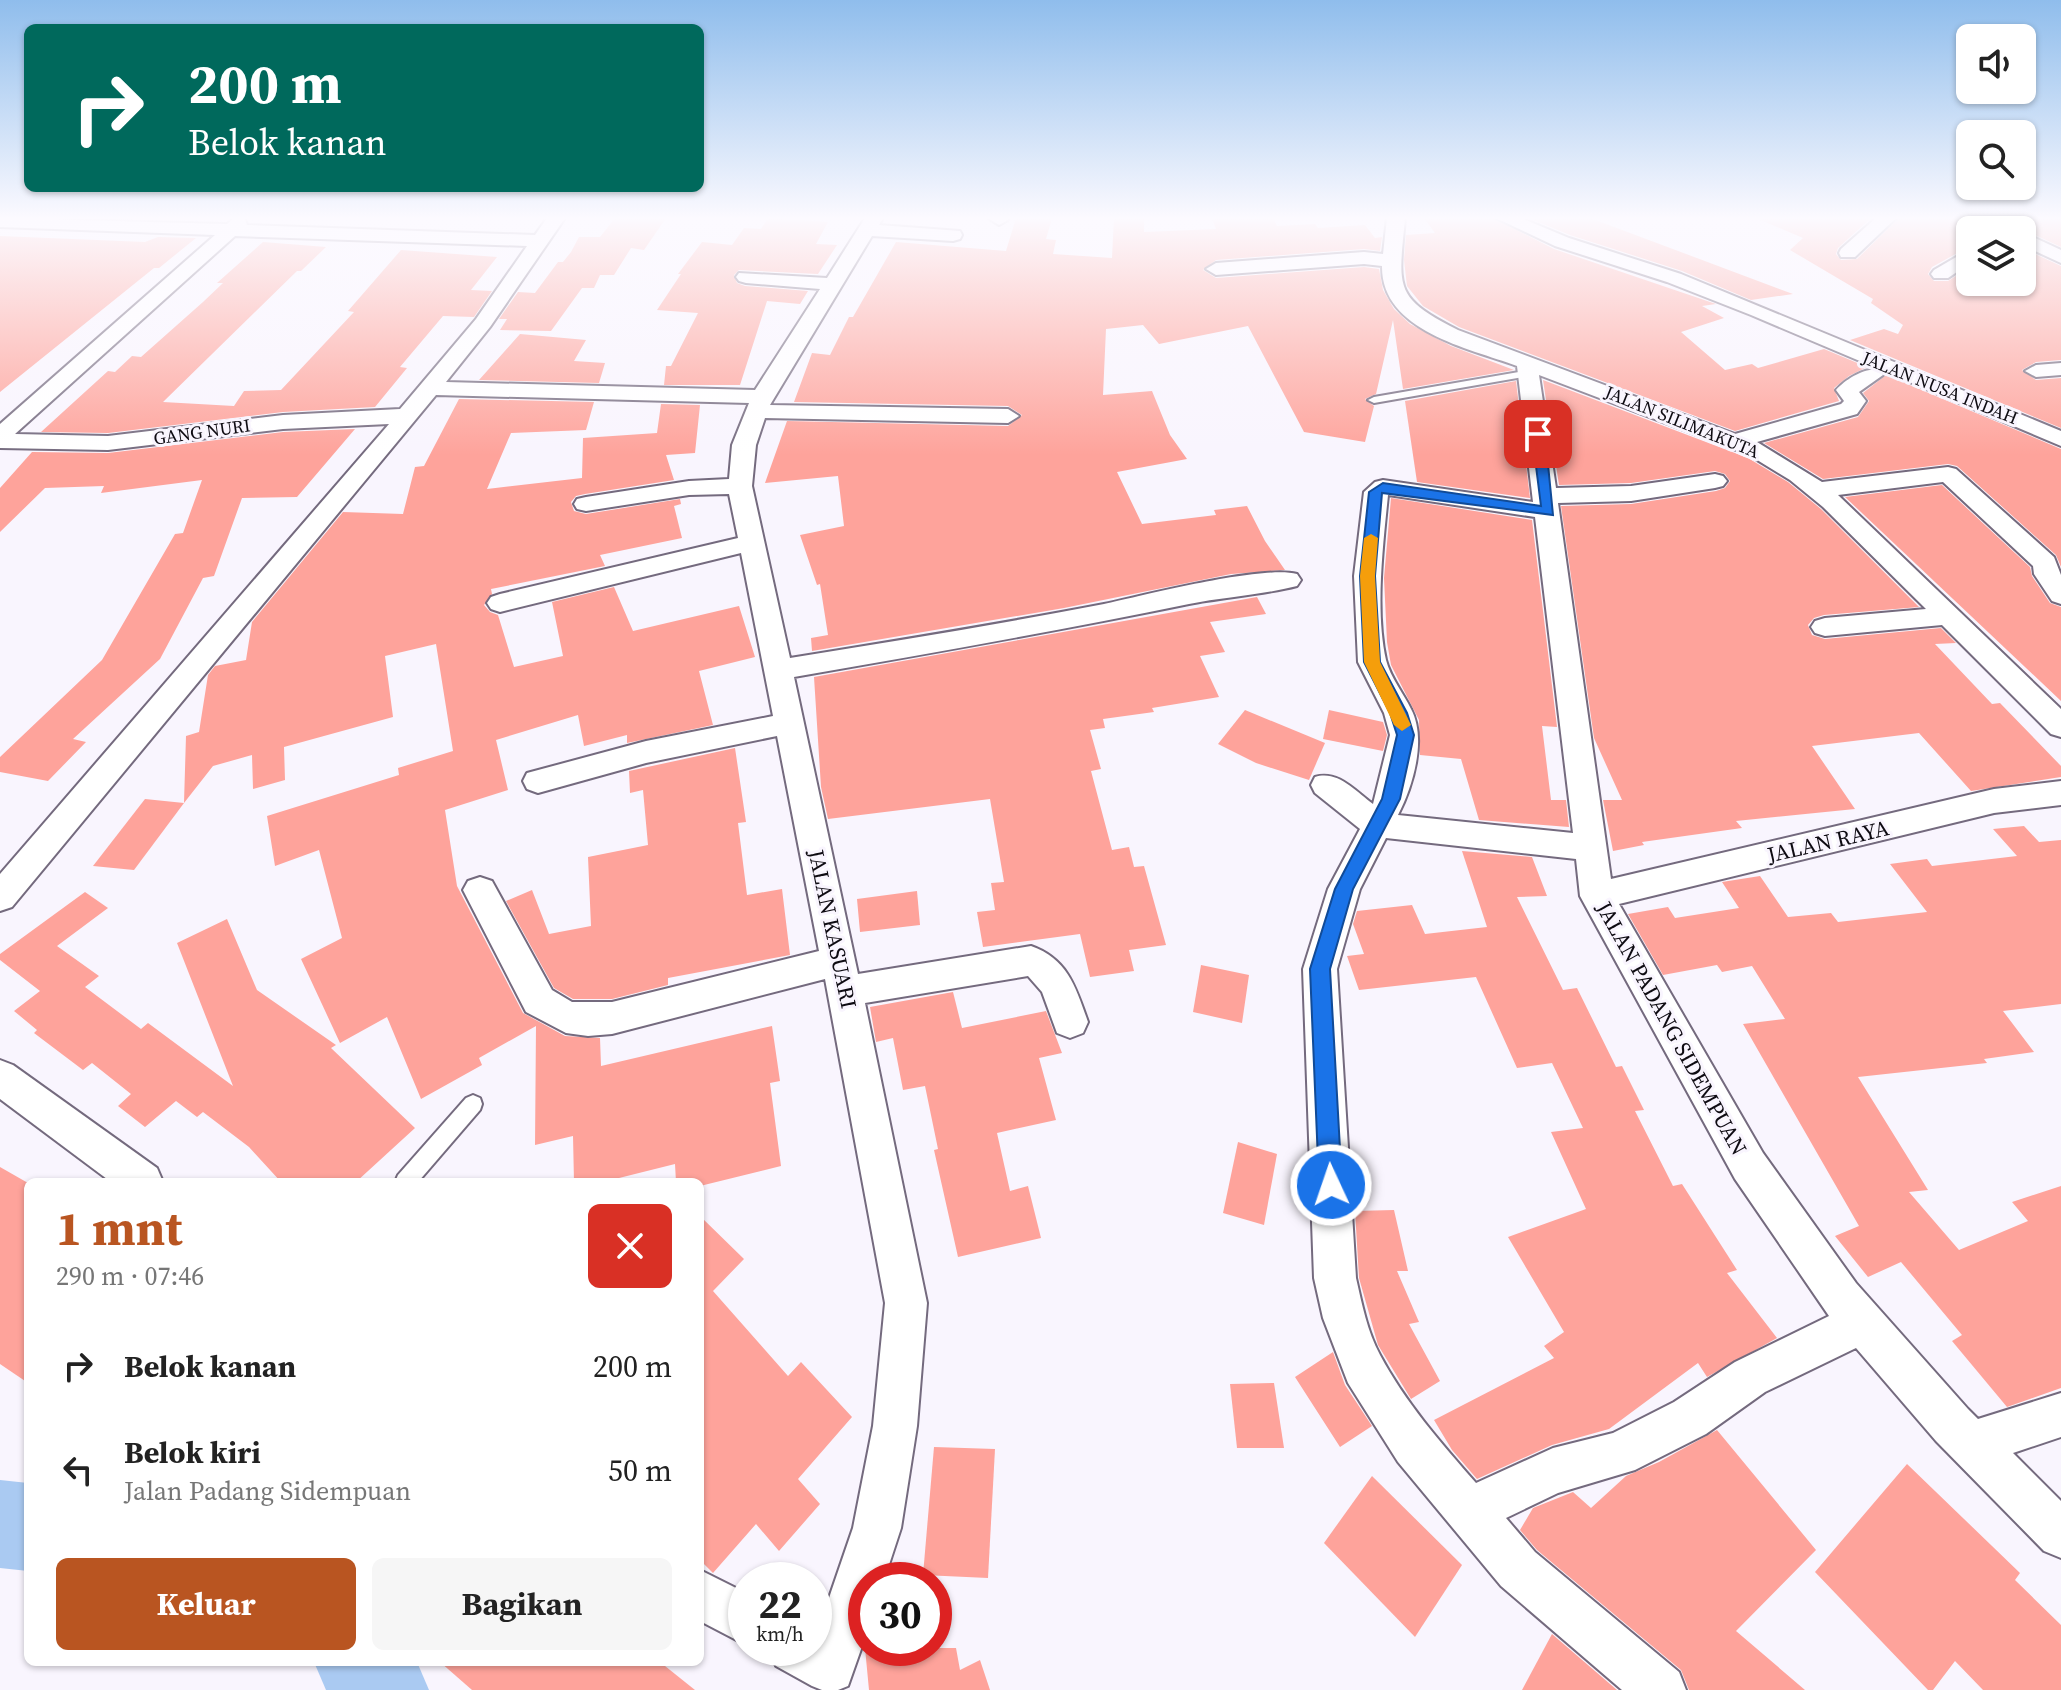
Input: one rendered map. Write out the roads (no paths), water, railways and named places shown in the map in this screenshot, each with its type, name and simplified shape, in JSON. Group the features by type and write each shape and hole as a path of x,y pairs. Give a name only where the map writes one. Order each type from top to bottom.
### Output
{"street":[{"path":"0,438 157,297"},
{"path":"0,897 370,461 501,297"},
{"name":"JALAN KASUARI","path":"820,1669 877,1528 895,1426 906,1303 740,486 744,445 760,404 826,297"},
{"name":"JALAN SILIMAKUTA","path":"1396,297 1412,315 1529,368 1757,450 1817,490 2061,726"},
{"name":"JALAN NUSA INDAH","path":"1722,297 2061,439"},
{"name":"JALAN PADANG SIDEMPUAN","path":"1529,368 1597,896 1749,1166 1841,1298 1972,1444 2061,1534"},
{"path":"2036,371 2061,369"},
{"path":"1734,441 1849,409 1855,401 1847,390 1867,381 1872,375"},
{"path":"427,388 1008,416"},
{"name":"GANG NURI","path":"0,438 108,443 283,422 405,416"},
{"path":"1817,490 1948,474 2045,563 2047,574 2061,595"},
{"path":"1661,1690 1518,1569 1414,1446 1363,1368 1344,1318 1335,1278 1320,969 1344,889 1391,799 1405,735 1399,713 1372,662 1367,576 1376,492 1383,487 1547,504 1662,492 1715,481"},
{"path":"586,504 689,488 740,486"},
{"path":"500,603 752,543"},
{"path":"779,670 1051,623 1236,586 1288,580"},
{"path":"1825,627 1948,616"},
{"path":"538,781 646,752 790,723"},
{"path":"1326,785 1377,825 1592,848"},
{"name":"JALAN RAYA","path":"1597,896 1994,801 2061,793"},
{"path":"480,890 539,1001 566,1017 588,1020 612,1018 842,976 1031,961 1046,967 1057,984 1070,1022"},
{"path":"0,1077 138,1178"},
{"path":"1469,1511 1553,1471 1619,1454 1690,1418 1750,1377 1863,1322"},
{"path":"1972,1444 2061,1415"},
{"path":"704,1596 728,1610"}],"lane":[{"path":"1374,400 1529,368"},
{"path":"408,1178 473,1104"}],"waterway":[{"path":"0,1524 24,1527"},
{"path":"364,1666 381,1690"}]}
